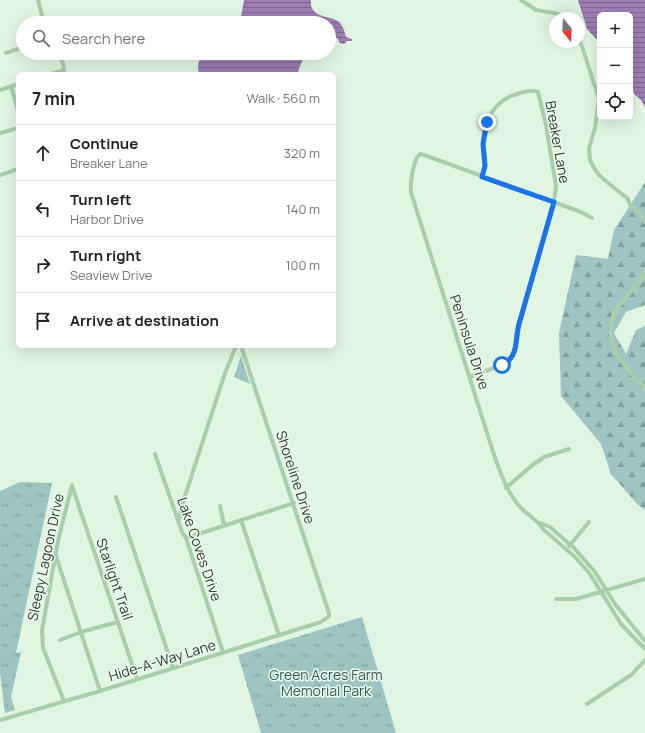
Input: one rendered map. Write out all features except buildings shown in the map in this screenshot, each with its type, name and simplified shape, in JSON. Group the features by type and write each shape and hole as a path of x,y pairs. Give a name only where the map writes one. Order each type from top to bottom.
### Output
{"street":[{"path":"38,0 42,16"},
{"path":"521,0 536,10 549,12"},
{"path":"583,48 599,99 596,121 589,148 590,160 599,175 627,198 645,222"},
{"path":"6,53 16,49"},
{"path":"61,60 64,72"},
{"path":"0,90 16,85"},
{"path":"11,86 16,104"},
{"name":"Breaker Lane","path":"469,377 505,364 514,354 519,324 554,202 556,186 546,125 538,92 534,90 511,96 498,104 488,117 483,144 485,166 482,177"},
{"path":"0,133 16,129"},
{"name":"Peninsula Drive","path":"482,177 420,154 415,160 411,191 495,458 506,488 520,508 540,523 550,527 570,544 596,572 615,604 645,641"},
{"path":"0,175 16,170"},
{"path":"482,177 581,212 592,218"},
{"path":"645,272 641,279 618,306 609,329 611,339 624,365 645,388"},
{"path":"178,521 225,373 235,348"},
{"name":"Shoreline Drive","path":"242,348 294,503 329,616"},
{"path":"506,488 544,456 569,449"},
{"name":"Lake Coves Drive","path":"155,454 178,521 186,538 223,652"},
{"name":"Sleepy Lagoon Drive","path":"64,701 43,648 42,630 56,555 72,485"},
{"name":"Starlight Trail","path":"72,485 137,679"},
{"path":"116,497 173,668"},
{"path":"186,538 294,503"},
{"path":"220,506 224,525"},
{"path":"241,520 279,635"},
{"path":"567,550 570,544 589,522"},
{"name":"Peninsula Drive","path":"540,523 543,529 567,550 590,574 621,624 645,649"},
{"path":"56,555 100,691"},
{"path":"556,600 570,600 645,579"},
{"name":"Hide-A-Way Lane","path":"0,720 100,691 322,622 329,616"},
{"path":"60,640 81,632 118,622"},
{"path":"587,704 631,675 645,660"}],"green space":[{"path":"645,182 645,305 626,312 614,333 626,354 636,330 645,326 645,510 637,504 611,474 601,444 561,396 559,333 576,255 608,259 614,230"},
{"path":"241,356 250,384 234,377"},
{"path":"20,482 52,483 16,653 21,652 11,697 15,710 5,713 0,673 0,491"},
{"name":"Green Acres Farm Memorial Park","path":"362,617 396,733 261,733 238,655"}],"shaded area":[{"path":"244,0 311,0 313,10 323,16 241,16"},
{"path":"578,0 645,0 645,107 641,100 634,94 633,90 633,12 597,12 597,40 587,29 585,23 585,12 582,12"},
{"path":"336,20 343,27 346,37 352,39 352,41 347,41 344,44 340,43 337,38"},
{"path":"200,60 303,60 298,72 199,72"}],"route":[{"path":"487,122 483,144 485,166 482,177 554,202 519,324 516,336 516,349 511,358 502,365"}]}
